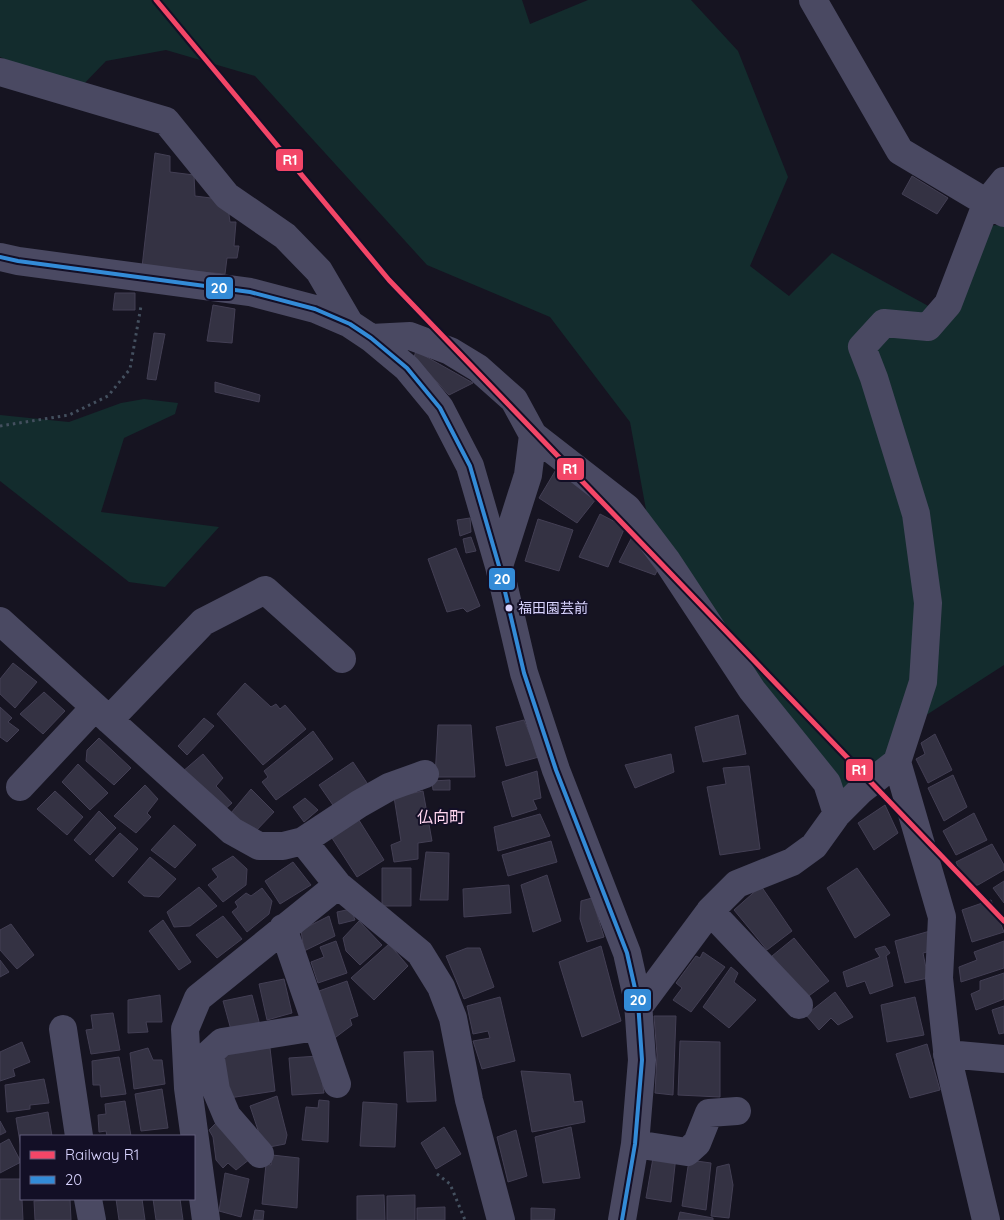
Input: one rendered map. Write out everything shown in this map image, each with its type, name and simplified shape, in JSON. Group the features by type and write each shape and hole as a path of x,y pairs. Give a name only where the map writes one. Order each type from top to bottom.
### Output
{"street":[{"path":"813,0 900,151 996,208"},
{"path":"0,72 166,121 227,196 285,236 319,271 360,331 410,336 450,351 478,368 514,400 533,435 628,508 667,561 752,690 827,783 837,814"},
{"path":"986,1220 948,1054 939,978 942,917 898,762 924,682 928,603 916,514 874,378 862,347 884,324 928,327 948,304 996,208 1004,181"},
{"path":"0,256 18,262 250,292 315,308 360,331 407,368 440,408 470,466 499,566 524,673 556,770 627,953 638,1008 642,1060 635,1144 622,1220"},
{"path":"499,566 528,475 533,435"},
{"path":"20,787 203,622 265,590 342,659"},
{"path":"0,621 232,831 259,846 283,846 303,841 359,804 389,787 425,774"},
{"path":"638,1008 710,911 737,884 792,862 814,846 837,814 860,791 898,762"},
{"path":"303,841 338,885 420,953 441,987 453,1018 469,1100 501,1220"},
{"path":"194,1135 188,1088 185,1029 198,998 338,885"},
{"path":"710,911 799,1005"},
{"path":"283,928 337,1084"},
{"path":"260,1154 226,1116 216,1090 210,1053 222,1042 316,1027"},
{"path":"63,1029 79,1135"},
{"path":"948,1054 1004,1059"},
{"path":"635,1144 687,1152 697,1143 709,1113 737,1111"},
{"path":"195,1139 206,1220"},
{"path":"88,1200 92,1220"}],"path":[{"path":"0,426 69,415 108,396 130,369 141,306 143,278"},
{"path":"437,1174 450,1184 464,1220"}],"green space":[{"path":"0,0 522,0 530,24 588,0 691,0 738,51 788,177 750,266 789,296 832,253 941,313 967,226 1004,225 1004,665 917,721 847,814 732,676 742,647 649,526 630,422 550,317 427,265 255,76 166,50 106,61 78,90 0,57"},
{"path":"144,399 178,403 175,414 124,438 101,512 219,527 165,587 129,582 0,481 0,415 69,422 121,403"}],"building":[{"path":"155,153 170,156 170,172 194,175 195,196 227,200 230,222 236,222 234,246 239,246 237,258 227,258 225,274 142,267"},
{"path":"912,176 948,198 937,214 902,194"},
{"path":"115,293 135,293 135,310 113,310"},
{"path":"213,305 235,309 232,343 207,341"},
{"path":"154,333 165,334 156,380 147,379"},
{"path":"416,351 473,383 449,395 414,357"},
{"path":"215,382 260,395 259,402 215,392"},
{"path":"557,468 596,499 577,523 539,498"},
{"path":"600,514 625,527 608,567 579,557"},
{"path":"470,518 471,532 460,536 457,520"},
{"path":"538,519 573,530 559,571 525,561"},
{"path":"633,535 660,565 655,575 619,562"},
{"path":"471,537 476,551 466,553 463,539"},
{"path":"456,548 480,606 467,612 463,608 447,612 428,559"},
{"path":"13,663 37,682 15,708 0,694 0,679"},
{"path":"245,683 271,707 276,704 280,709 285,705 306,729 263,765 217,714"},
{"path":"44,692 65,711 43,734 20,714"},
{"path":"0,707 12,718 8,722 19,730 7,742 0,737"},
{"path":"738,715 746,754 703,762 695,727"},
{"path":"204,718 214,726 187,755 178,746"},
{"path":"524,720 539,757 506,766 496,727"},
{"path":"438,725 471,725 475,777 435,777"},
{"path":"313,731 333,759 276,800 262,782 268,777 264,771"},
{"path":"935,734 952,770 928,783 916,759 925,754 921,743"},
{"path":"99,738 131,768 114,785 86,761 87,750"},
{"path":"203,754 223,778 216,786 232,803 223,811 182,772"},
{"path":"671,754 674,772 635,788 625,765"},
{"path":"353,762 369,786 335,808 319,785"},
{"path":"78,764 108,793 90,810 62,782"},
{"path":"749,766 760,849 720,855 707,787 726,784 723,768"},
{"path":"537,771 541,798 533,800 537,809 512,817 502,782"},
{"path":"953,775 967,807 944,821 928,788"},
{"path":"450,780 450,790 433,790 432,781"},
{"path":"145,785 158,799 147,813 151,817 136,833 114,816"},
{"path":"251,789 274,812 253,834 231,813"},
{"path":"55,791 83,817 67,835 37,809"},
{"path":"423,791 432,841 418,843 418,859 394,862 391,845 401,841 394,797"},
{"path":"305,798 318,810 304,822 293,807"},
{"path":"885,805 898,833 874,850 858,823"},
{"path":"99,811 116,828 90,855 74,840"},
{"path":"974,813 987,840 956,855 943,831"},
{"path":"540,814 550,836 498,851 494,827"},
{"path":"357,817 384,860 357,877 332,838"},
{"path":"174,825 196,845 175,868 151,850"},
{"path":"120,833 138,849 113,877 95,860"},
{"path":"551,841 557,862 508,876 502,855"},
{"path":"992,844 1004,865 1004,870 978,885 966,886 956,862"},
{"path":"426,852 449,853 448,900 420,900"},
{"path":"233,856 247,869 246,885 223,902 208,885 218,877 212,869"},
{"path":"150,857 176,879 159,897 144,896 128,882"},
{"path":"293,862 311,885 280,904 265,881"},
{"path":"382,868 411,868 411,906 382,906"},
{"path":"857,868 890,915 855,938 827,888"},
{"path":"547,875 561,921 533,932 521,885"},
{"path":"1004,881 1004,903 993,888"},
{"path":"509,885 511,913 464,917 463,889"},
{"path":"761,886 792,931 767,950 734,910"},
{"path":"199,887 217,906 190,926 174,927 167,912"},
{"path":"262,888 272,901 269,914 247,932 232,912 238,907 235,902 246,893 251,896"},
{"path":"592,898 604,937 587,942 580,919 581,901"},
{"path":"991,900 1004,932 972,942 962,910"},
{"path":"351,909 355,920 339,924 337,912"},
{"path":"223,916 242,939 217,958 196,935"},
{"path":"329,916 335,936 304,951 301,930"},
{"path":"163,920 191,962 179,970 149,931"},
{"path":"359,921 382,945 360,965 346,951 343,938"},
{"path":"11,924 34,955 17,969 0,950 0,930"},
{"path":"930,931 935,950 923,953 928,978 905,983 895,941"},
{"path":"794,938 829,981 806,998 772,956"},
{"path":"336,941 347,973 318,983 311,962 324,957 320,947"},
{"path":"1004,941 1004,968 961,982 959,967 977,960 974,952"},
{"path":"389,944 408,966 374,1000 351,978"},
{"path":"601,946 621,1021 582,1037 559,962"},
{"path":"885,946 890,953 886,956 893,986 870,994 865,981 847,987 843,972 880,957 875,949"},
{"path":"467,948 480,948 494,987 464,999 446,956"},
{"path":"703,952 725,967 691,1012 673,1000 682,988 676,983 696,956 700,958"},
{"path":"0,960 9,972 0,977"},
{"path":"731,967 738,973 734,982 756,1000 729,1028 703,1007"},
{"path":"1004,973 1004,999 976,1010 971,994 980,990 980,981"},
{"path":"284,979 292,1013 267,1020 259,984"},
{"path":"347,981 358,1016 350,1019 352,1025 332,1040 319,991"},
{"path":"835,992 853,1017 838,1025 831,1018 819,1030 806,1015"},
{"path":"160,995 162,1022 146,1022 148,1032 128,1033 128,1000"},
{"path":"252,995 262,1033 233,1037 223,1001"},
{"path":"500,997 515,1061 482,1069 473,1041 490,1038 488,1031 473,1034 467,1006"},
{"path":"915,997 924,1035 887,1042 881,1005"},
{"path":"1004,1006 1004,1033 999,1034 992,1010"},
{"path":"113,1013 120,1050 91,1054 86,1030 93,1029 91,1015"},
{"path":"654,1016 676,1016 673,1095 655,1093 657,1055"},
{"path":"680,1041 720,1042 720,1097 678,1095"},
{"path":"22,1042 30,1062 13,1069 15,1076 0,1081 0,1052"},
{"path":"927,1044 940,1090 910,1098 896,1054"},
{"path":"148,1048 153,1060 162,1060 165,1084 134,1089 130,1053"},
{"path":"270,1048 275,1091 229,1098 223,1051"},
{"path":"433,1051 436,1101 407,1102 404,1052"},
{"path":"318,1056 324,1093 292,1095 289,1058"},
{"path":"119,1057 126,1094 101,1097 100,1085 93,1085 92,1061"},
{"path":"521,1071 570,1074 574,1102 582,1101 585,1122 532,1132"},
{"path":"44,1079 49,1103 30,1105 30,1109 7,1112 5,1085"},
{"path":"162,1089 168,1128 141,1131 135,1094"},
{"path":"277,1096 287,1135 285,1144 264,1148 250,1106"},
{"path":"319,1100 329,1101 328,1142 302,1140 306,1107 318,1108"},
{"path":"125,1101 131,1135 107,1135 106,1131 99,1132 98,1115 106,1114 105,1104"},
{"path":"363,1102 397,1104 395,1147 360,1146"},
{"path":"48,1112 52,1135 20,1135 20,1142 16,1118"},
{"path":"0,1121 6,1132 0,1135"},
{"path":"218,1121 250,1159 236,1170 228,1163 223,1168 216,1160 213,1137 209,1130"},
{"path":"444,1127 461,1154 436,1169 421,1143"},
{"path":"571,1127 580,1178 543,1183 535,1137"},
{"path":"516,1130 527,1176 508,1182 497,1137"},
{"path":"9,1139 20,1163 0,1173 0,1144"},
{"path":"654,1152 676,1156 671,1202 646,1198"},
{"path":"272,1155 299,1158 297,1208 262,1204 266,1164 271,1165"},
{"path":"689,1160 711,1163 706,1210 682,1206"},
{"path":"729,1164 733,1185 729,1218 711,1216 717,1167"},
{"path":"225,1173 249,1179 241,1217 219,1211"},
{"path":"0,1179 20,1179 20,1200 22,1200 23,1220 0,1220"},
{"path":"384,1195 385,1220 357,1220 357,1196"},
{"path":"415,1195 415,1220 387,1220 387,1196"},
{"path":"70,1200 71,1220 35,1220 34,1201"},
{"path":"116,1200 142,1200 145,1220 119,1220"},
{"path":"153,1200 180,1200 183,1220 156,1220"},
{"path":"445,1207 445,1220 417,1220 417,1208"},
{"path":"531,1208 555,1209 554,1220 531,1220"},
{"path":"255,1210 264,1211 263,1220 253,1220"},
{"path":"680,1212 713,1218 713,1220 678,1220"}],"rail line":[{"name":"R1","path":"156,0 389,280 1004,921"}],"transit line":[{"name":"20","path":"0,257 250,292 315,309 350,324 371,338 407,368 440,408 470,466 499,566 524,673 556,770 627,953 638,1002 642,1060 635,1144 622,1220"}],"place":[{"name":"福田園芸前","path":"509,608"}],"district":[{"name":"仏向町","path":"441,817"}]}
